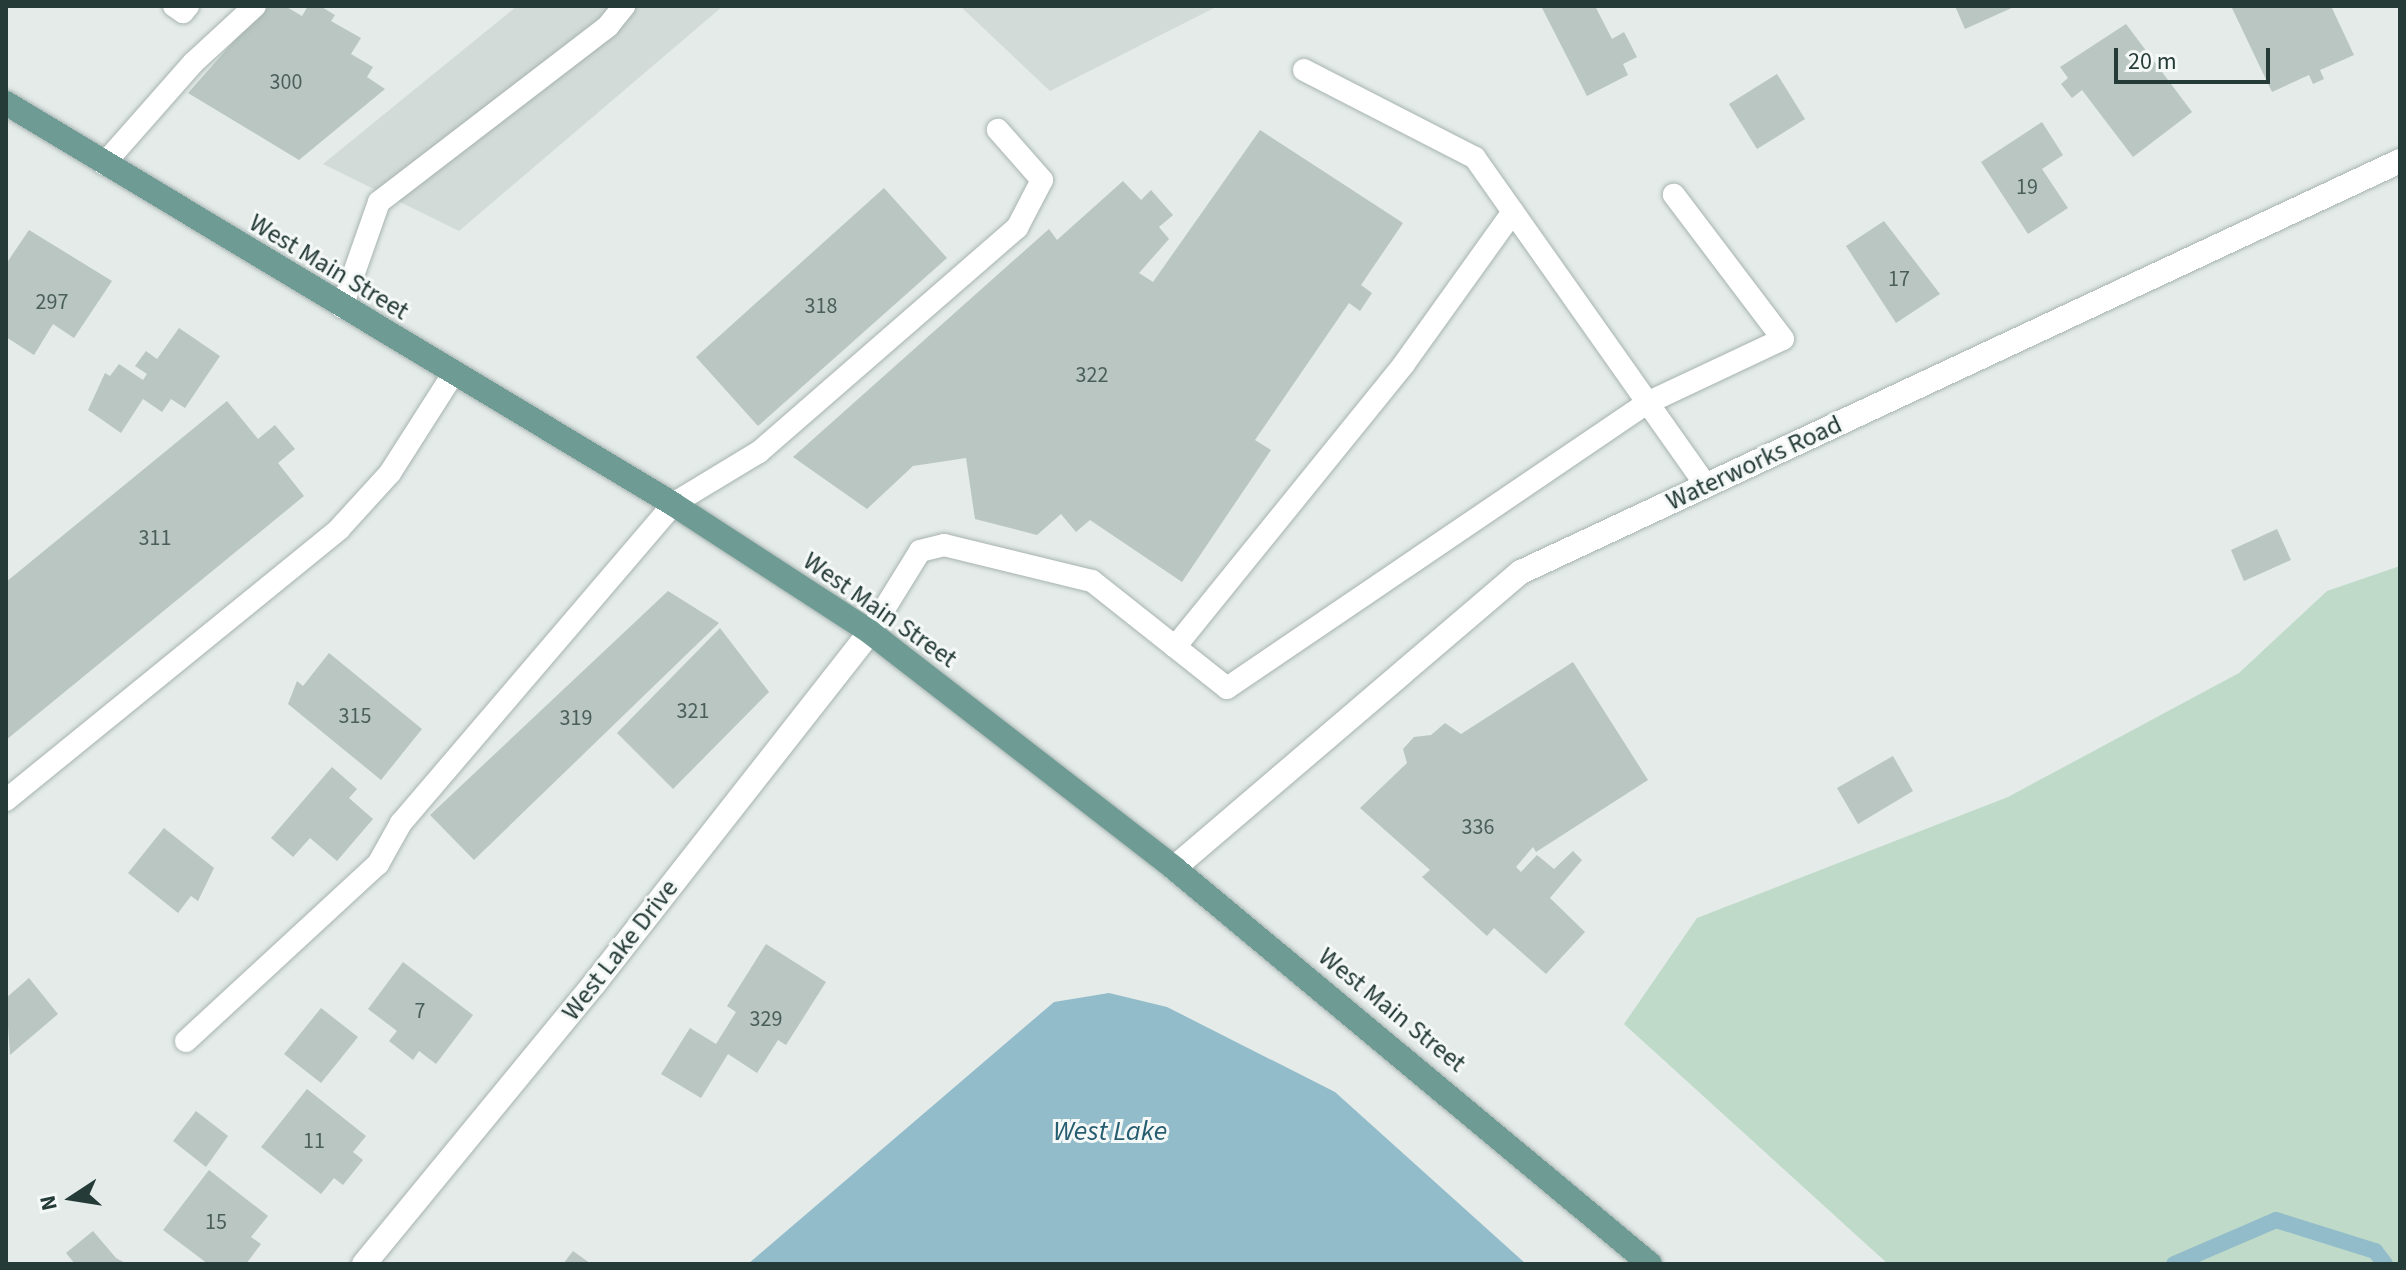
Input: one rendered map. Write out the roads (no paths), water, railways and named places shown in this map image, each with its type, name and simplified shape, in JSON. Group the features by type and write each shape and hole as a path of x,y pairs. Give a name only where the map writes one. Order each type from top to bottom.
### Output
{"main road":[{"name":"West Main Street","path":"6,103 673,504 870,632 1174,868 1650,1264"}],"street":[{"name":"Waterworks Road","path":"1174,868 1521,572 2400,161"},
{"name":"West Lake Drive","path":"364,1264 870,632"}],"lane":[{"path":"174,6 183,12 188,6"},
{"path":"104,164 193,63 255,6"},
{"path":"342,307 379,202 608,26 624,6"},
{"path":"1304,70 1475,158 1706,486"},
{"path":"186,1041 378,864 401,823 673,504 759,452 1017,228 1042,180 998,130"},
{"path":"870,632 920,551 944,545 1092,581 1227,688 1647,403 1783,339 1674,195"},
{"path":"1175,647 1404,364 1513,212"},
{"path":"6,800 339,529 390,473 453,374"}],"water":[{"name":"West Lake","path":"1109,993 1167,1007 1335,1092 1526,1264 748,1264 1054,1002"}],"waterway":[{"path":"2174,1264 2276,1220 2375,1251 2385,1264"}]}
